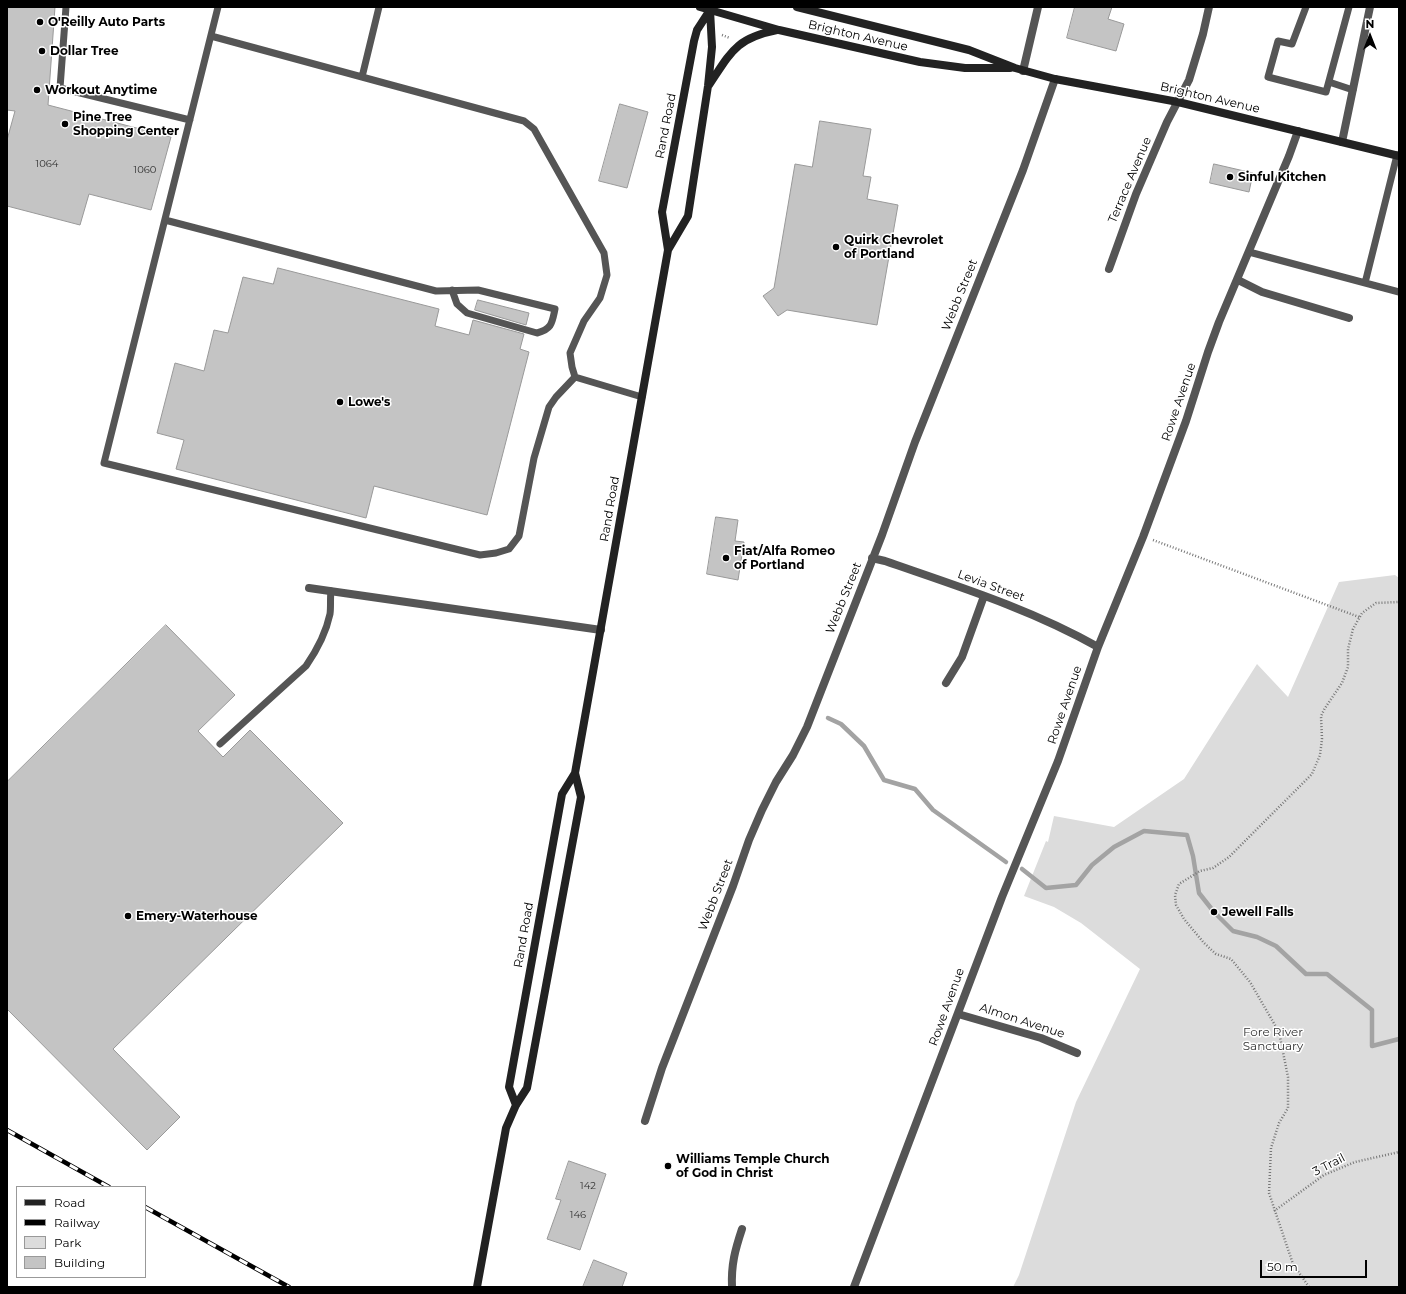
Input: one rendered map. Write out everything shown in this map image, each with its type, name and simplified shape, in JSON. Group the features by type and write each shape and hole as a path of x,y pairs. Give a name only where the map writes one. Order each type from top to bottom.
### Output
{"main road":[{"name":"Brighton Avenue","path":"700,7 710,8 779,30 920,62 965,68 1015,68"},
{"name":"Brighton Avenue","path":"797,7 970,50 1023,71 1056,79 1178,102 1398,155"},
{"name":"Rand Road","path":"668,250 688,216 708,86 712,47 710,8"},
{"name":"Rand Road","path":"477,1287 506,1128 516,1104 527,1088 581,797 576,773 668,250 662,212 694,41 697,30 710,8"},
{"path":"708,86 729,54 746,40 761,33 779,30"},
{"name":"Rand Road","path":"516,1104 509,1087 559,810 562,794 576,773"}],"street":[{"path":"1023,71 1038,7"},
{"name":"Terrace Avenue","path":"1108,269 1136,194 1168,122 1189,80 1203,34 1209,7"},
{"path":"1342,142 1368,7"},
{"name":"Webb Street","path":"646,1121 662,1068 733,886 749,840 776,782 793,755 807,727 915,442 1022,170 1056,79"},
{"name":"Rowe Avenue","path":"854,1287 1002,897 1058,761 1098,647 1143,537 1186,421 1208,352 1290,156 1298,131"},
{"path":"1238,280 1262,292 1350,318"},
{"name":"Levia Street","path":"872,558 885,561 1013,606 1071,632 1098,647"},
{"path":"309,588 601,630"},
{"path":"946,684 962,657 984,596"},
{"name":"Almon Avenue","path":"958,1014 1041,1038 1077,1053"},
{"path":"732,1287 731,1268 742,1229"}],"lane":[{"path":"66,7 60,88 190,120"},
{"path":"218,7 104,463 480,555 496,553 509,549 520,536 534,458 550,407 556,397 575,377"},
{"path":"1306,7 1292,44 1278,41 1268,77 1326,92 1349,7"},
{"path":"362,77 380,8"},
{"path":"211,36 524,121 534,129 604,253 607,275 600,298 584,321 570,353 575,377"},
{"path":"1329,82 1353,90"},
{"path":"1365,283 1398,155"},
{"path":"165,220 436,291 452,290 478,290 555,310 552,323 546,330 538,333 468,313 457,304 452,290"},
{"path":"1249,252 1399,292"},
{"path":"575,377 642,397"},
{"path":"220,744 306,666 324,634 330,614 331,591"}],"path":[{"path":"721,35 730,38"},
{"path":"1143,537 1359,617"},
{"path":"1309,1287 1293,1264 1268,1193 1271,1148 1279,1123 1288,1108 1288,1077 1279,1032 1250,982 1231,959 1216,954 1204,943 1184,919 1176,905 1175,895 1179,884 1200,871 1213,868 1229,857 1312,774 1320,755 1322,739 1321,716 1342,682 1348,667 1348,649 1353,629 1359,617 1366,609 1376,603 1399,602"},
{"name":"3 Trail","path":"1274,1211 1324,1174 1355,1162 1399,1152"}],"green space":[{"name":"Fore River Sanctuary","path":"1395,575 1399,578 1399,1287 1013,1287 1019,1275 1076,1102 1140,969 1081,923 1054,907 1024,896 1046,841 1048,842 1054,816 1114,827 1184,779 1257,664 1288,697 1339,582"}],"building":[{"name":"Pine Tree Shopping Center","path":"7,7 55,7 48,105 171,137 151,210 89,194 80,225 7,206 7,140 15,111 7,110"},
{"path":"1075,7 1112,7 1108,19 1124,24 1116,51 1067,38"},
{"path":"620,104 648,112 627,188 599,181"},
{"name":"Quirk Chevrolet of Portland","path":"820,121 871,129 863,176 871,177 867,199 898,205 877,325 787,310 778,316 763,296 774,288 795,164 812,167"},
{"path":"1214,164 1253,173 1249,192 1210,183"},
{"name":"Lowe's","path":"278,268 439,309 435,326 469,335 473,320 524,334 520,349 529,352 487,515 374,486 366,518 176,469 184,440 157,433 175,363 204,371 214,330 228,333 243,277 273,284"},
{"path":"478,300 529,313 526,325 475,310"},
{"name":"Fiat/Alfa Romeo of Portland","path":"716,517 738,520 735,541 744,542 738,580 707,574"},
{"name":"Emery-Waterhouse","path":"166,625 235,695 198,731 223,757 250,730 343,823 113,1049 180,1117 147,1150 7,1009 7,782"},
{"path":"569,1161 606,1174 580,1250 547,1239 561,1200 556,1199"},
{"path":"594,1260 627,1273 622,1287 583,1287"}],"waterway":[{"path":"828,718 841,724 864,746 884,780 915,789 933,810 1006,862"},
{"path":"1022,869 1046,888 1076,885 1092,865 1114,847 1144,831 1187,835 1193,856 1199,893 1214,912 1233,931 1257,937 1276,946 1306,974 1327,974 1372,1010 1372,1046 1399,1039"}],"railway":[{"path":"7,1130 107,1186"},
{"path":"146,1208 289,1287"}],"place":[{"name":"O'Reilly Auto Parts","path":"40,22"},
{"name":"Dollar Tree","path":"42,51"},
{"name":"Workout Anytime","path":"37,90"},
{"name":"Pine Tree Shopping Center","path":"65,124"},
{"name":"Sinful Kitchen","path":"1230,177"},
{"name":"Quirk Chevrolet of Portland","path":"836,247"},
{"name":"Lowe's","path":"340,402"},
{"name":"Fiat/Alfa Romeo of Portland","path":"726,558"},
{"name":"Jewell Falls","path":"1214,912"},
{"name":"Emery-Waterhouse","path":"128,916"},
{"name":"Williams Temple Church of God in Christ","path":"668,1166"}]}
